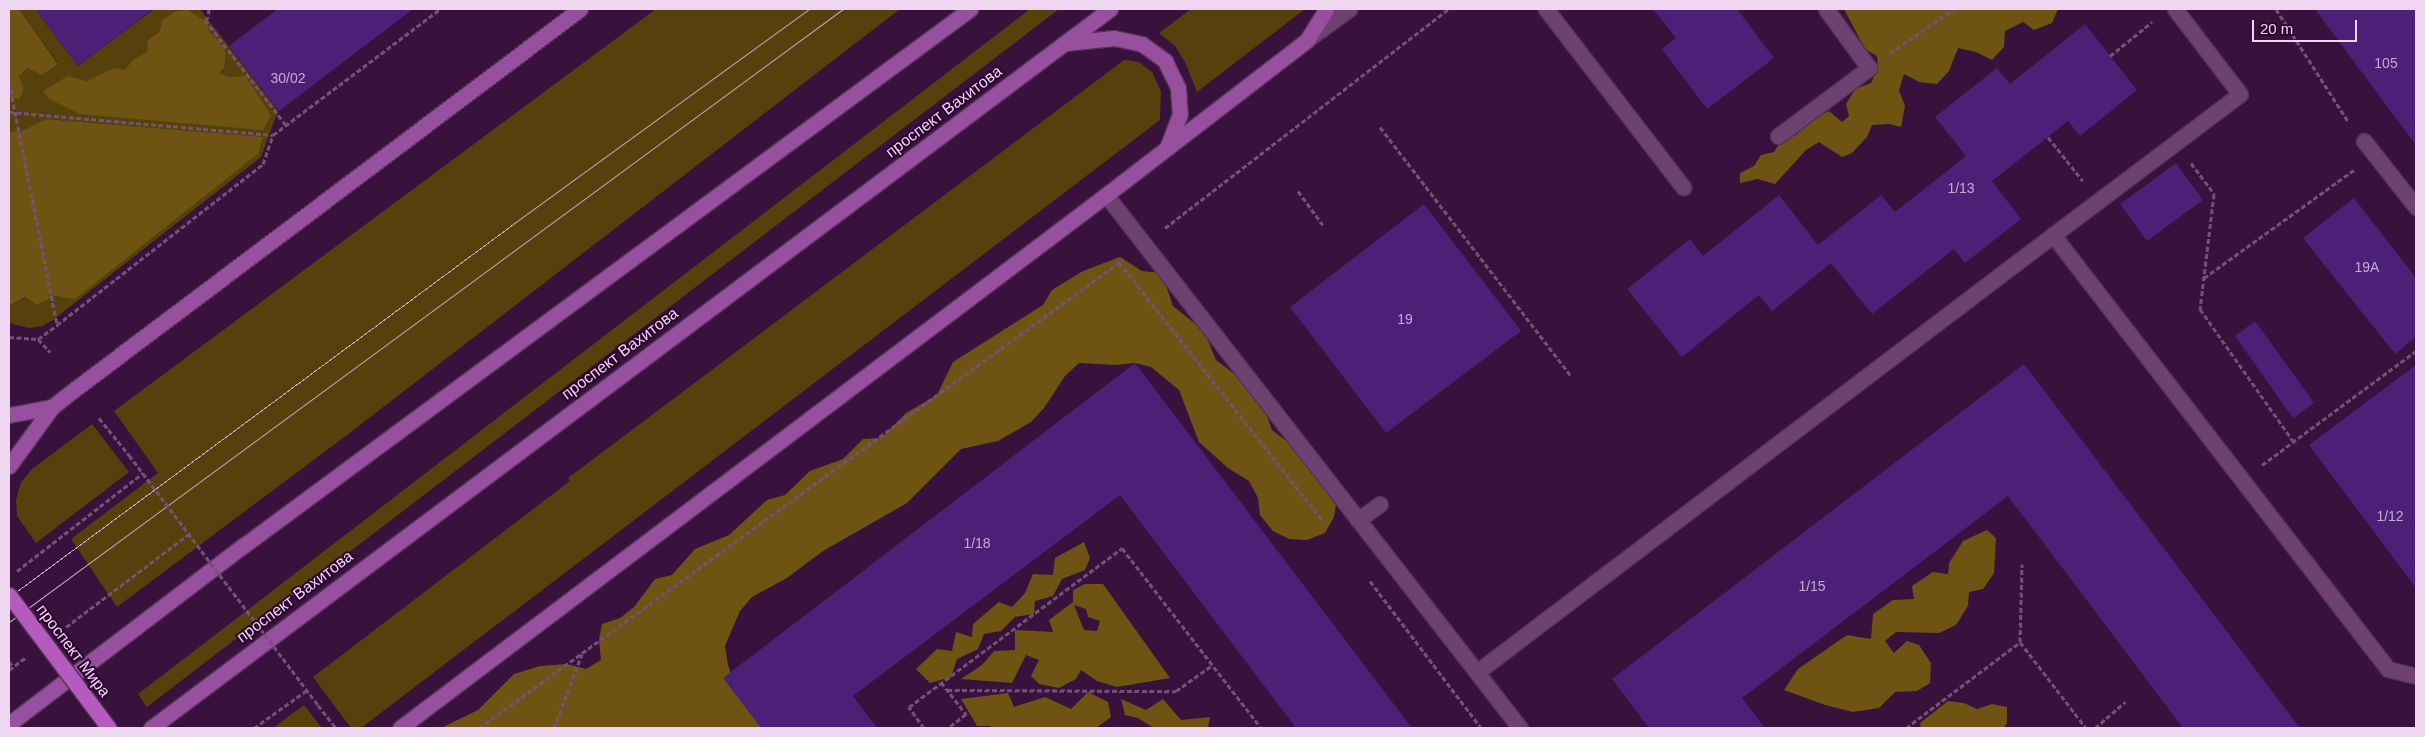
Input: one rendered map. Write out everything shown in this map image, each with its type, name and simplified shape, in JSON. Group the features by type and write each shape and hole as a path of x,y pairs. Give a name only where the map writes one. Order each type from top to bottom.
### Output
{"main road":[{"path":"9,466 52,408 580,9"},
{"path":"9,724 243,546 970,9"},
{"name":"проспект Вахитова","path":"151,728 1110,9"},
{"path":"400,728 1106,195 1307,40 1326,9"},
{"path":"1066,43 1114,38 1142,44 1165,61 1178,88 1180,114 1167,148"},
{"path":"9,415 52,408"},
{"name":"проспект Мира","path":"9,595 109,728"}],"street":[{"path":"1307,40 1349,9"},
{"path":"1546,9 1682,187"},
{"path":"1778,136 1869,68 1826,9"},
{"path":"1476,672 2240,94 2175,9"},
{"path":"2364,141 2416,207"},
{"path":"1106,195 1520,728"},
{"path":"2053,235 2388,669 2416,676"},
{"path":"1358,520 1380,504"}],"path":[{"path":"209,9 206,20 286,125"},
{"path":"9,337 38,339 57,325 263,164 273,135 440,9"},
{"path":"480,728 1144,244 1448,9"},
{"path":"1869,68 1954,9"},
{"path":"2276,9 2364,141"},
{"path":"2110,56 2154,21"},
{"path":"9,82 57,325"},
{"path":"9,112 273,135"},
{"path":"1380,127 1572,377"},
{"path":"2048,137 2099,200"},
{"path":"2176,142 2214,194 2200,309 2293,442"},
{"path":"2203,278 2375,155"},
{"path":"1298,191 1323,224"},
{"path":"1119,262 1328,527"},
{"path":"38,339 50,352"},
{"path":"2241,480 2416,351"},
{"path":"99,418 143,473 336,728"},
{"path":"15,573 143,473"},
{"path":"109,595 189,534"},
{"path":"924,728 908,707 1122,548 1211,666 1261,728"},
{"path":"2022,564 2020,642 2086,728"},
{"path":"1364,574 1481,728"},
{"path":"1906,728 2020,642"},
{"path":"554,728 582,654"},
{"path":"9,661 13,667"},
{"path":"947,690 1176,691 1211,666"},
{"path":"941,682 966,714 948,728"},
{"path":"254,728 307,690"},
{"path":"2095,728 2125,702"}],"shaded area":[{"path":"9,9 19,9 58,64 42,75 27,68 19,77 24,88 19,100 9,97"},
{"path":"19,9 35,9 78,66 154,9 200,9 278,111 261,157 53,320 42,326 29,328 9,323 9,306 26,297 37,305 55,296 75,298 259,153 263,138 46,119 24,130 9,132 9,97 19,100 19,77 27,68 58,63","holes":["205,21 210,32 224,47 226,55 224,68 218,73 230,77 86,81 114,69 124,70 134,59 148,52 148,40 160,31"]},
{"path":"656,9 900,9 347,435 117,607 71,539 158,473 114,411"},
{"path":"1030,9 1059,9 147,707 138,694"},
{"path":"1191,9 1305,9 1197,92 1185,62 1175,46 1159,33"},
{"path":"1844,9 2058,9 2052,23 2034,30 2023,22 2005,31 2004,47 1992,60 1976,52 1958,48 1949,71 1937,84 1919,82 1904,74 1899,90 1905,106 1901,127 1889,124 1872,125 1867,137 1852,153 1842,157 1819,142 1806,150 1775,184 1758,179 1740,183 1740,173 1754,166 1761,155 1774,152 1781,141 1796,135 1816,117 1829,111 1842,122 1849,116 1846,104 1855,89 1871,83 1878,66 1877,56 1865,49"},
{"path":"187,10 205,21 210,32 224,47 226,55 224,68 219,73 230,77 245,76 271,115 263,130 80,114 49,99 43,91 68,76 86,81 114,68 124,70 134,59 147,52 148,40 160,31 162,21 174,12"},
{"path":"1124,60 1139,62 1152,72 1161,91 1160,120 361,728 351,728 313,677 570,481 568,478"},
{"path":"46,119 263,137 259,153 75,299 55,296 37,305 25,297 9,306 9,132 24,130"},
{"path":"1120,257 1142,271 1162,273 1173,306 1204,331 1216,360 1259,393 1272,430 1302,453 1337,498 1334,517 1325,533 1307,540 1289,539 1273,531 1260,515 1258,498 1249,481 1228,468 1199,442 1179,390 1151,367 1135,363 1116,365 1079,363 1065,376 1044,408 1031,422 998,441 961,449 907,503 823,551 787,578 752,597 740,611 725,646 728,665 736,688 763,728 441,728 478,710 514,674 540,666 567,664 586,669 601,660 599,640 602,624 620,618 634,607 655,579 672,575 695,549 729,535 767,500 785,495 810,471 843,459 863,439 881,438 906,413 937,395 953,362 1043,305 1052,290 1083,271"},
{"path":"92,424 129,472 36,543 17,516 16,500 21,482 32,469"},
{"path":"1987,530 1996,538 1994,573 1983,589 1969,592 1968,606 1956,625 1939,633 1896,632 1885,641 1894,653 1907,641 1919,645 1931,663 1930,683 1917,691 1895,692 1879,708 1853,712 1825,705 1784,690 1798,669 1847,635 1871,639 1873,614 1893,600 1914,599 1912,586 1933,572 1948,574 1949,563 1963,541"},
{"path":"1084,542 1090,558 1085,570 1062,579 1053,596 1035,601 1034,614 1015,617 1001,631 984,634 978,649 957,659 951,677 930,683 916,669 937,649 952,651 956,632 972,637 973,624 999,602 1012,607 1025,593 1033,574 1053,575 1055,558"},
{"path":"1085,584 1103,584 1170,678 1117,687 1097,681 1081,670 1076,679 1059,688 1039,684 1031,676 1039,660 1026,655 1012,683 961,679 982,665 994,651 1015,650 1015,630 1053,632 1049,620 1073,602 1073,590","holes":["1074,605 1086,609 1088,617 1100,621 1097,631 1084,630"]},
{"path":"1088,692 1108,702 1111,717 1096,728 991,728 991,726 977,726 961,699 1008,693 1014,707 1045,697 1071,709"},
{"path":"1121,699 1146,710 1163,699 1181,720 1210,717 1208,728 1154,728 1138,718 1125,715"},
{"path":"1948,701 1964,703 1977,709 1992,704 2007,707 2007,723 2004,728 1921,728 1920,723"},
{"path":"304,705 322,728 273,728"}],"building":[{"path":"35,9 153,9 78,66"},
{"path":"278,9 413,9 279,111 229,46"},
{"path":"1653,9 1737,9 1774,58 1707,109 1662,49 1676,38"},
{"path":"2315,9 2416,9 2416,145 2395,117"},
{"path":"2085,24 2137,90 2080,136 2068,121 1992,181 2021,219 1965,263 1954,249 1872,314 1831,263 1772,311 1759,295 1682,357 1627,289 1690,239 1703,256 1779,195 1818,245 1881,195 1895,212 1966,156 1935,117 1997,68 2010,84"},
{"path":"2176,163 2203,200 2147,241 2120,204"},
{"path":"2354,198 2416,278 2416,337 2395,354 2303,238"},
{"path":"1424,204 1521,331 1386,433 1290,307"},
{"path":"2255,321 2314,403 2293,418 2235,336"},
{"path":"1135,363 1412,728 1296,728 1120,495 853,696 877,728 761,728 723,678"},
{"path":"2024,364 2300,728 2183,728 2008,496 1742,698 1765,728 1649,728 1612,679"},
{"path":"2416,365 2416,588 2309,445"}],"tram line":[{"path":"9,597 513,224 809,9"},
{"path":"9,622 843,9"}]}
